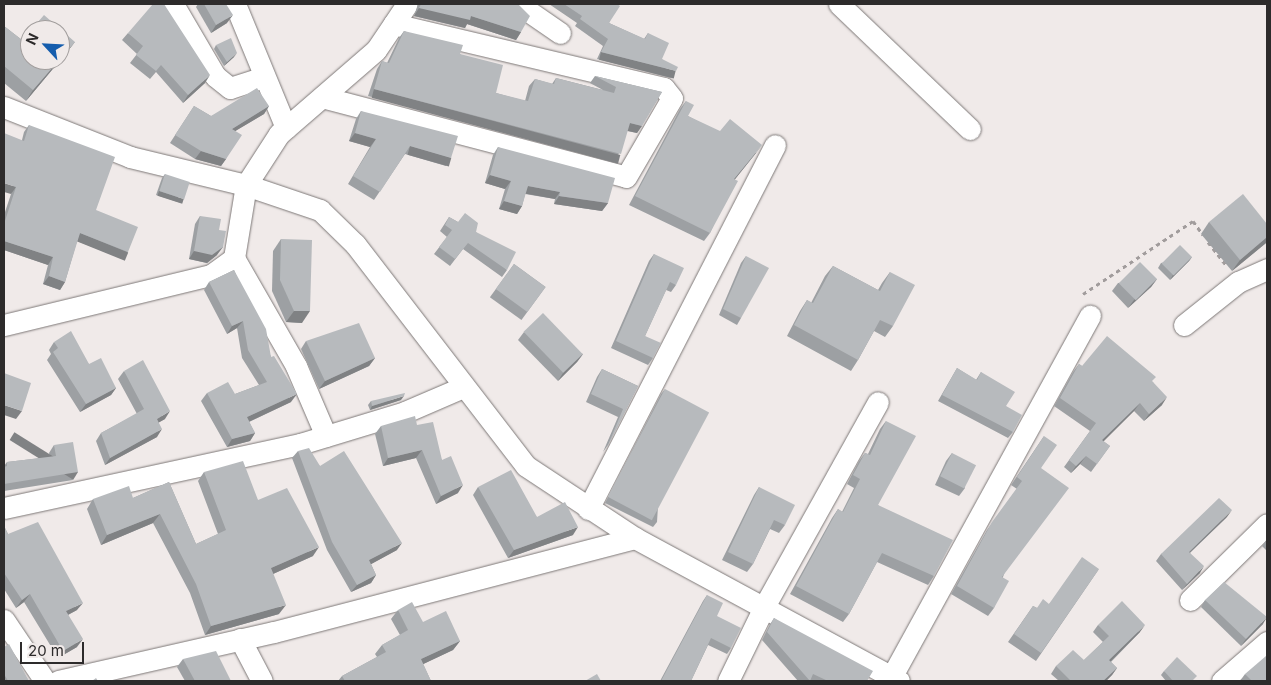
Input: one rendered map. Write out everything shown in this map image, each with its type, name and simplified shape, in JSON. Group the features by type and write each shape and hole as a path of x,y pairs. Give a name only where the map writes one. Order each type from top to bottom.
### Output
{"street":[{"path":"173,4 215,76 230,88 264,76"},
{"path":"235,4 286,128"},
{"path":"326,436 296,366 234,258 246,185 286,128 376,50 407,4"},
{"path":"518,4 560,33"},
{"path":"839,4 970,129"},
{"path":"322,97 626,177 672,98 664,88 393,24"},
{"path":"4,107 130,157 246,185 320,210 356,244 463,387 526,466 588,509 635,538 764,605 897,679 1090,316"},
{"path":"588,509 775,144"},
{"path":"4,325 211,275 234,258"},
{"path":"1184,325 1238,282 1267,269"},
{"path":"4,508 326,436 406,412 463,387"},
{"path":"728,681 764,605 878,402"},
{"path":"1190,600 1267,524"},
{"path":"58,681 240,639 635,538"},
{"path":"4,620 45,681"},
{"path":"240,639 262,681"},
{"path":"1222,681 1267,642"}],"path":[{"path":"1090,316 1079,297 1192,221 1238,282"}],"building":[{"path":"153,4 164,4 210,75 188,95 161,65 156,71 136,55 143,46 128,33"},
{"path":"204,4 226,4 233,15 216,25"},
{"path":"421,4 518,4 530,16 521,32 471,16 470,20 419,8"},
{"path":"564,4 617,4 620,6 609,23 645,39 648,33 669,43 662,59 678,67 676,71 601,52 608,39 580,19 582,16"},
{"path":"44,15 50,20 40,20"},
{"path":"4,26 20,38 20,70 50,70 33,90 4,66"},
{"path":"404,31 463,45 460,54 503,65 496,93 528,101 535,79 554,84 556,78 614,93 616,87 595,76 662,92 642,126 630,123 621,154 374,89 382,61 389,63"},
{"path":"70,38 75,42 70,48"},
{"path":"231,38 237,53 227,62 216,45"},
{"path":"257,88 269,106 232,129 242,135 226,159 201,151 175,135 194,106 211,116"},
{"path":"686,101 694,105 688,116 720,131 730,119 762,145 734,179 738,181 710,233 635,196"},
{"path":"361,111 458,136 451,158 410,146 380,192 353,176 376,139 355,133"},
{"path":"29,125 115,157 96,210 138,227 128,252 80,233 65,282 49,276 53,257 4,241 4,224 16,187 4,183 4,133 24,141"},
{"path":"498,147 615,178 608,203 559,196 560,192 528,186 522,206 504,201 511,181 490,175"},
{"path":"165,174 190,182 184,199 159,191"},
{"path":"1243,194 1267,224 1267,237 1240,260 1209,222"},
{"path":"465,213 478,223 476,232 516,252 507,270 468,243 455,259 439,247 452,230 445,225 449,217 458,222"},
{"path":"200,216 221,219 219,230 226,231 223,247 212,255 194,251"},
{"path":"281,239 312,240 310,311 294,311 280,280"},
{"path":"1180,245 1192,257 1174,275 1162,263"},
{"path":"654,254 684,268 676,285 670,282 645,336 661,343 653,358 616,341"},
{"path":"746,256 769,268 741,318 723,309"},
{"path":"1140,262 1157,279 1136,300 1119,283"},
{"path":"514,264 546,287 527,312 496,289"},
{"path":"833,266 880,291 890,272 915,285 893,326 880,320 858,360 794,325 807,300 813,303"},
{"path":"234,270 266,329 271,357 274,356 297,394 247,417 255,433 232,439 207,393 228,382 235,394 267,382 248,350 243,321 232,326 209,282"},
{"path":"543,313 583,354 563,373 524,332"},
{"path":"359,323 375,358 325,381 306,341"},
{"path":"71,331 89,364 101,358 116,388 86,404 53,352 58,348 54,342"},
{"path":"1107,336 1156,377 1152,381 1167,397 1149,414 1140,403 1102,440 1110,446 1097,464 1086,456 1076,466 1069,460 1096,423 1060,398 1079,364 1082,366"},
{"path":"143,360 170,411 157,419 162,429 110,458 101,433 144,409 124,371"},
{"path":"957,368 977,380 981,372 1015,392 1006,406 1022,415 1013,432 942,395"},
{"path":"602,369 638,386 608,445 623,409 591,394"},
{"path":"4,373 31,383 22,411 4,405"},
{"path":"665,389 709,412 652,520 608,497"},
{"path":"405,393 404,396 372,406 371,401"},
{"path":"415,416 417,425 433,422 442,460 451,456 463,485 441,496 422,450 388,458 381,426"},
{"path":"886,421 916,436 878,505 953,540 934,576 882,553 849,614 796,586 838,509 843,512 860,479 853,475 865,453 870,455"},
{"path":"1044,436 1057,445 1041,468 1069,488 1002,577 1009,581 994,608 957,586 992,522 1022,481 1017,477"},
{"path":"73,442 78,472 4,484 4,467 7,466 7,462 56,456 54,445"},
{"path":"309,448 320,466 344,451 402,543 369,560 376,575 357,585 332,542 298,451"},
{"path":"952,453 976,465 964,488 940,476"},
{"path":"243,461 258,500 287,488 319,547 271,568 286,605 211,626 196,584 160,514 107,535 93,499 129,486 133,498 169,482 196,544 226,530 204,472"},
{"path":"511,470 537,517 565,502 578,527 514,550 478,487"},
{"path":"759,487 795,505 785,525 774,520 753,564 728,552"},
{"path":"1219,498 1232,510 1189,552 1204,566 1187,584 1161,554"},
{"path":"38,522 83,603 66,611 83,639 63,651 30,594 22,600 4,573 4,526 8,534"},
{"path":"1082,557 1099,569 1041,653 1014,634 1033,606 1037,608 1043,599 1049,604"},
{"path":"1224,582 1267,617 1246,639 1205,600"},
{"path":"707,595 723,603 717,616 741,628 731,648 711,638 691,681 661,681"},
{"path":"1122,601 1145,625 1109,660 1117,668 1103,681 1071,681 1056,666 1073,650 1084,660 1109,636 1098,625"},
{"path":"412,602 423,622 446,611 460,641 421,659 431,681 345,681 342,676 386,652 382,645 408,630 398,610"},
{"path":"774,618 873,671 867,681 828,681 813,674 810,681 767,632"},
{"path":"9,644 29,681 8,681 4,674 4,647"},
{"path":"216,651 231,681 195,681 183,659"},
{"path":"1266,656 1267,681 1252,681 1245,674"},
{"path":"1177,657 1197,676 1192,681 1173,681 1164,671"},
{"path":"597,674 601,681 585,681"}]}
